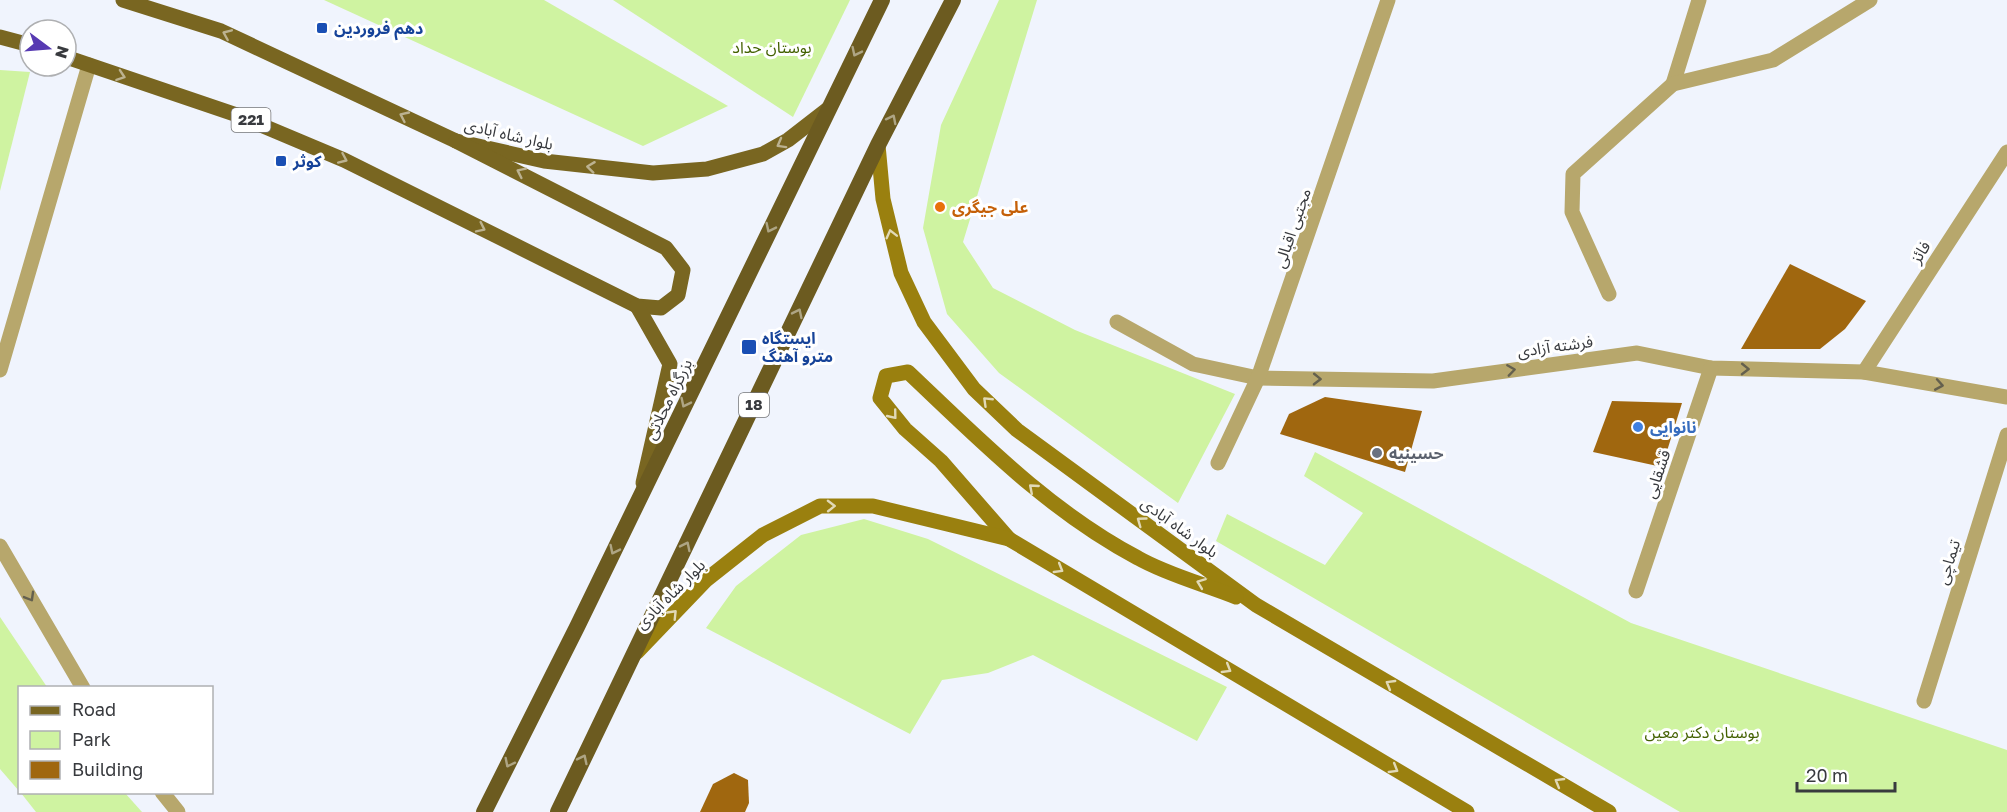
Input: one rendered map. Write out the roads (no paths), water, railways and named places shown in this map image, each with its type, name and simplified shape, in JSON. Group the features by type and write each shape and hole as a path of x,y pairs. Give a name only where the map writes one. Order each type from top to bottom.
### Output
{"highway":[{"name":"بزرگراه محلاتی","path":"484,812 882,0"},
{"name":"18","path":"558,812 878,145 953,0"}],"main road":[{"name":"بلوار شاه آبادی","path":"123,0 221,31 456,141 555,162 653,173 681,173 707,169 763,154 788,141 828,109"},
{"path":"0,36 18,41"},
{"name":"221","path":"78,61 237,114 344,159 637,306"},
{"path":"456,141 666,248 683,270 678,295 661,308 637,306"},
{"name":"بلوار شاه آبادی","path":"878,145 883,199 901,273 924,322 974,389 1017,430 1256,605 1609,812"},
{"path":"637,306 670,364 639,498"},
{"path":"1009,539 941,461 905,429 880,398 886,375 908,372 1050,502 1139,559 1256,605"},
{"name":"بلوار شاه آبادی","path":"633,656 706,580 763,535 820,506 873,506 1009,539 1467,812"}],"street":[{"name":"مجتبی اقبالی","path":"1218,463 1258,378 1388,0"},
{"path":"1673,84 1699,0"},
{"path":"1609,294 1572,212 1573,174 1673,84 1773,60 1870,0"},
{"path":"0,370 89,65"},
{"name":"فائز","path":"1864,372 2006,158"},
{"name":"فرشته آزادی","path":"1117,322 1193,364 1258,378 1432,381 1637,353 1711,368 1864,372 2007,397"},
{"name":"قشقایی","path":"1636,591 1711,368"},
{"name":"تیماچی","path":"1924,701 2007,435"},
{"path":"0,546 82,686"},
{"path":"164,794 178,812"}],"place":[{"name":"دهم فروردین","path":"322,28"},
{"name":"کوثر","path":"281,161"},
{"name":"علی جیگری","path":"940,207"},
{"name":"ایستگاه مترو آهنگ","path":"749,347"},
{"name":"نانوایی","path":"1638,427"},
{"name":"حسینیه","path":"1377,453"}],"park label":[{"name":"بوستان حداد","path":"772,47"},
{"name":"بوستان دکتر معین","path":"1702,732"}]}
